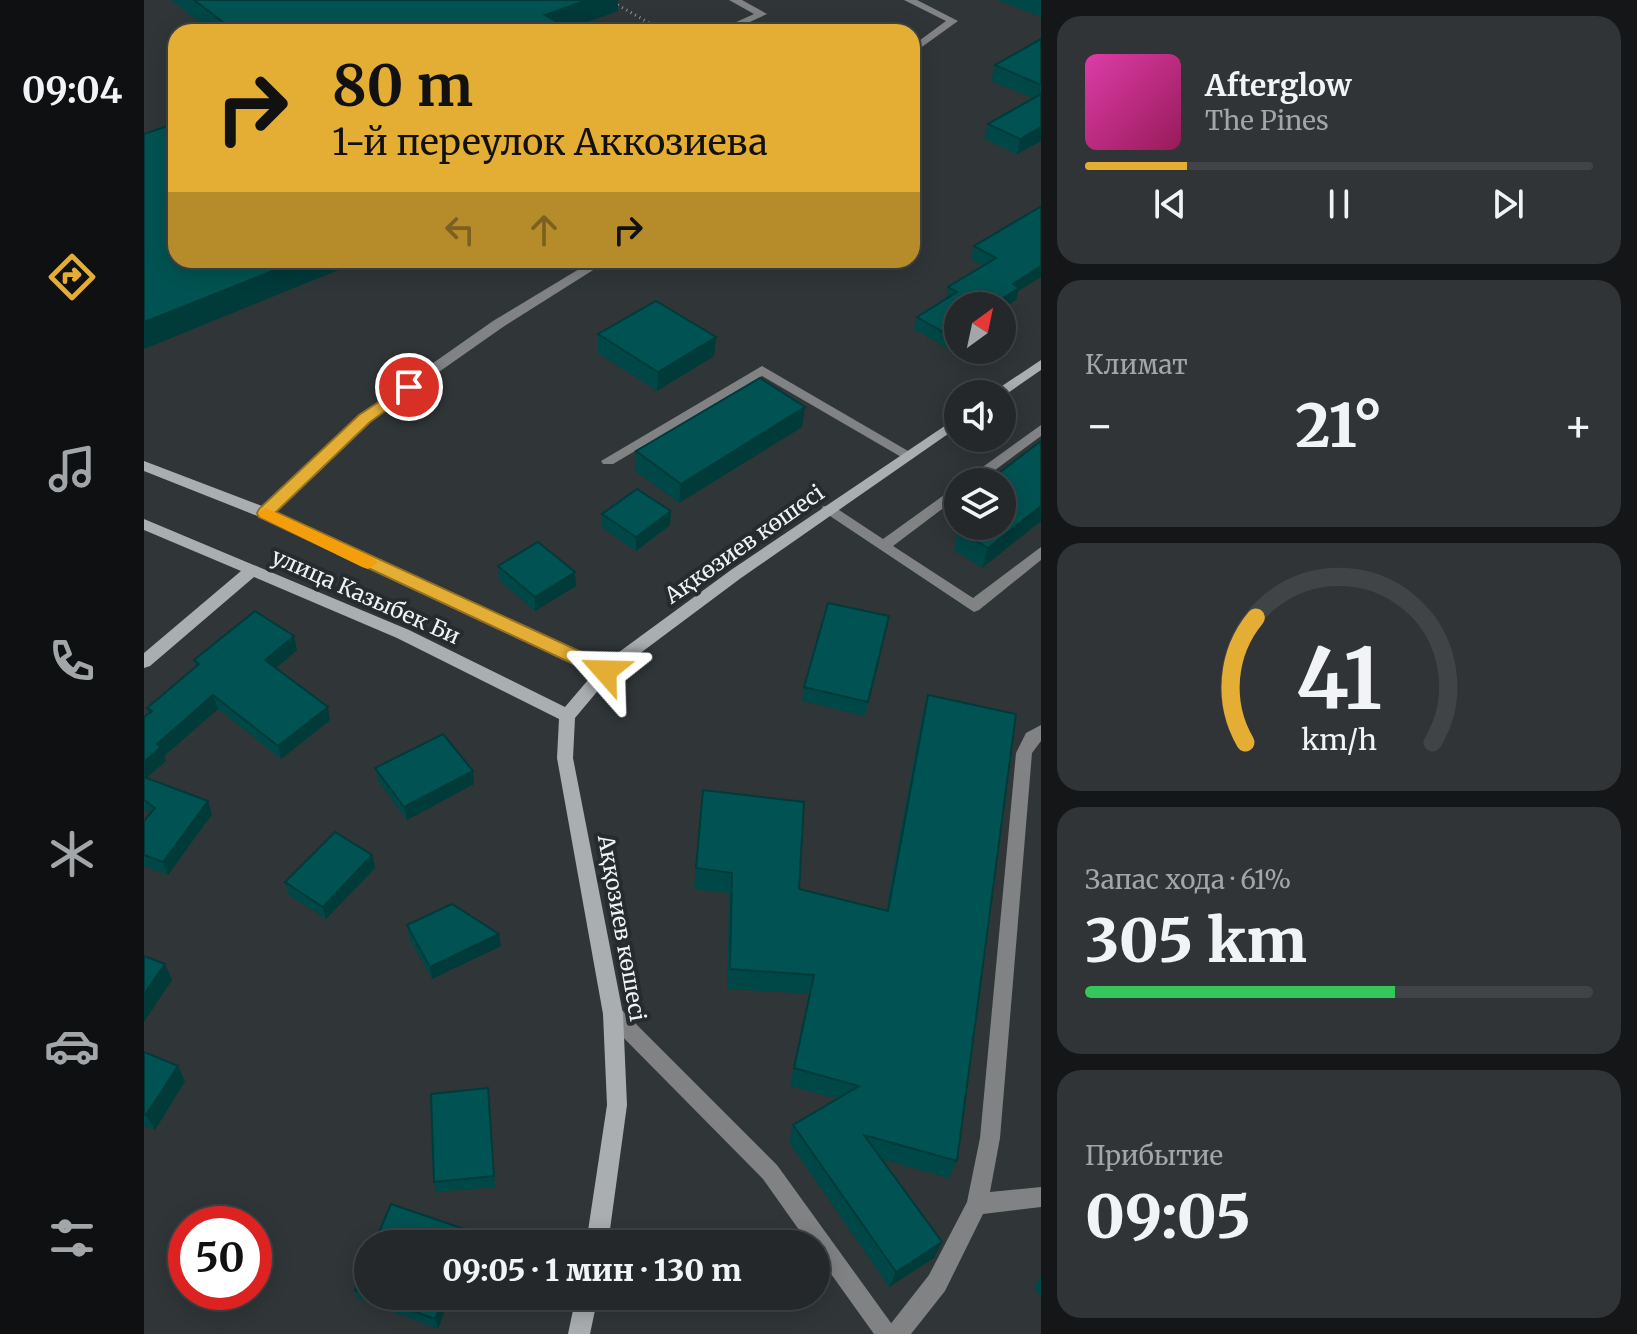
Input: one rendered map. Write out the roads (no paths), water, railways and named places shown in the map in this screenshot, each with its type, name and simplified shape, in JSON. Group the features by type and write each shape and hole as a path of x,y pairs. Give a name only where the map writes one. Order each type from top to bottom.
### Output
{"main road":[{"path":"1016,381 1041,364"},
{"name":"Ақкөзиев көшесі","path":"567,716 605,671 944,431"},
{"name":"улица Казыбек Би","path":"144,466 265,513 605,671"},
{"name":"улица Казыбек Би","path":"144,524 403,634 567,716"},
{"path":"144,662 254,569"},
{"name":"Аққозиев көшесі","path":"567,716 565,758 613,1014 617,1105 599,1230"},
{"path":"579,1334 584,1310"}],"street":[{"path":"734,0 762,14 738,24"},
{"path":"909,0 953,21 920,45"},
{"path":"265,513 364,418 498,324 590,268"},
{"path":"608,461 762,370 908,455"},
{"path":"988,468 1041,429"},
{"path":"883,546 944,500"},
{"path":"828,510 974,606 1041,552"},
{"path":"897,1334 937,1283 977,1204 990,1138 1024,753 1032,738 1041,732"},
{"path":"613,1014 770,1172 888,1334"},
{"path":"977,1204 1041,1197"}]}
